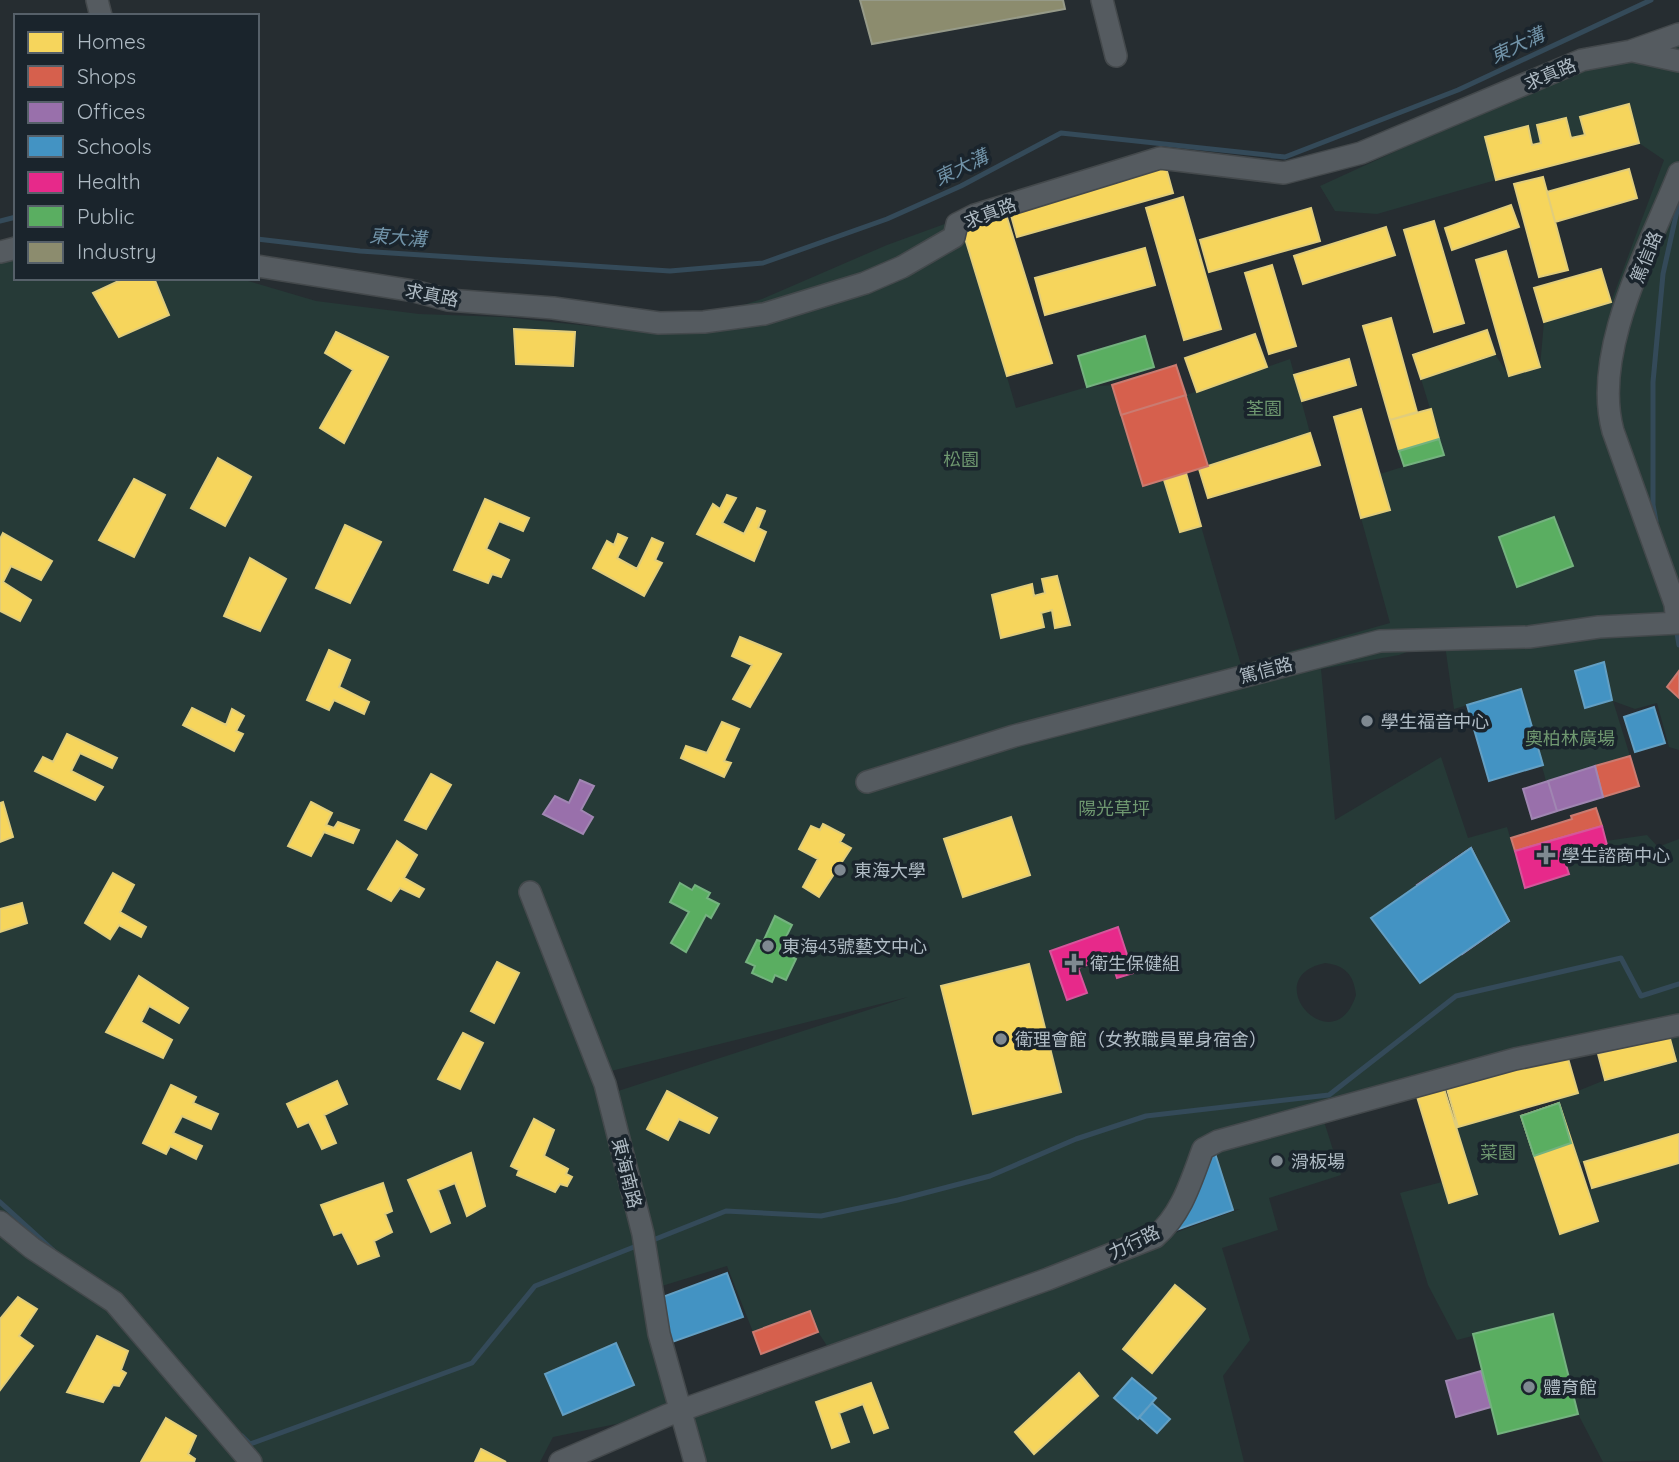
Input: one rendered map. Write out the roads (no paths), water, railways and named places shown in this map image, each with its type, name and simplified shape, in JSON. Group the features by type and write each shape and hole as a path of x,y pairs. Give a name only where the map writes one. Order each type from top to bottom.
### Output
{"street":[{"path":"1102,0 1115,56"},
{"name":"求真路","path":"259,265 414,291 448,300 552,308 659,323 704,322 764,314 865,283 902,267 954,237 957,224 975,215 1160,158 1284,173 1360,153 1582,60 1631,51 1679,34"},
{"path":"1631,51 1679,61"},
{"name":"篤信路","path":"867,782 1014,736 1380,641 1529,637 1599,627 1673,612 1613,431 1608,413 1607,380 1611,355 1629,299 1679,173"},
{"name":"東海南路","path":"530,892 605,1084 643,1234 659,1334 695,1462"},
{"name":"力行路","path":"560,1462 680,1411 1048,1279 1155,1237 1167,1226 1186,1196 1203,1149 1218,1141 1515,1059 1679,1025"},
{"path":"0,1222 32,1248 114,1303 251,1462"}],"waterway":[{"name":"東大溝","path":"259,239 360,251 670,271 763,263 887,219 961,186 1061,133 1285,157 1458,90 1651,0"},
{"path":"1656,521 1653,505 1653,382 1663,274 1679,202"},
{"name":"東大溝","path":"0,221 14,218"},
{"path":"1676,627 1679,645"},
{"path":"648,1242 726,1211 821,1216 898,1200 990,1176 1076,1139 1146,1116 1329,1095 1456,996 1621,958 1641,996 1679,984"},
{"path":"0,1202 55,1252"},
{"path":"242,1436 250,1444 472,1363 535,1286 639,1245"}],"place":[{"name":"學生福音中心","path":"1367,721"},
{"name":"學生諮商中心","path":"1546,855"},
{"name":"東海大學","path":"840,870"},
{"name":"東海43號藝文中心","path":"768,946"},
{"name":"衛生保健組","path":"1074,963"},
{"name":"衛理會館（女教職員單身宿舍）","path":"1001,1039"},
{"name":"滑板場","path":"1277,1161"},
{"name":"體育館","path":"1529,1387"}],"park label":[{"name":"荃園","path":"1264,408"},
{"name":"松園","path":"961,459"},
{"name":"奧柏林廣場","path":"1570,738"},
{"name":"陽光草坪","path":"1114,808"},
{"name":"菜園","path":"1498,1152"}]}
